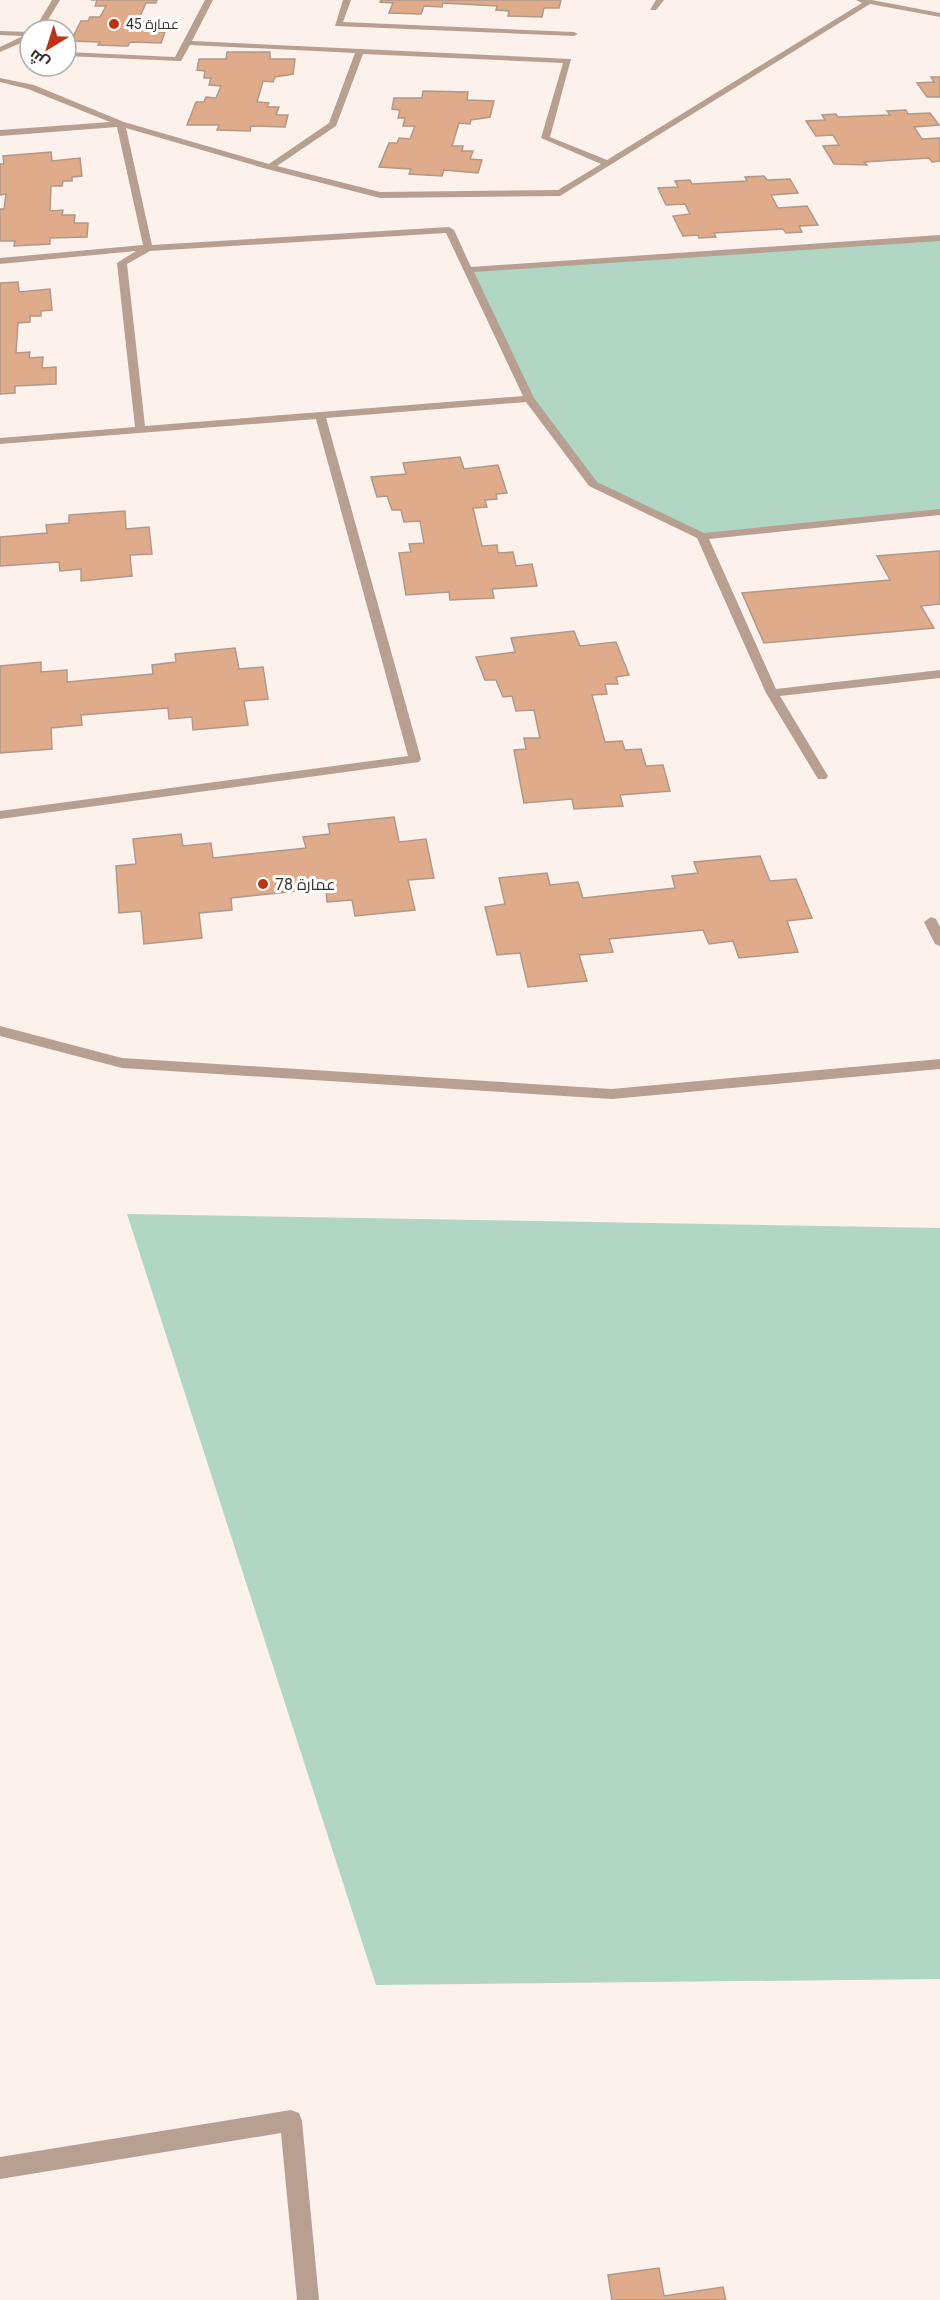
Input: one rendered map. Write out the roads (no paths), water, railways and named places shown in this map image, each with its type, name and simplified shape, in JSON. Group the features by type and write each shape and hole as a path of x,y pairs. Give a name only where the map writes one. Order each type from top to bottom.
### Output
{"street":[{"path":"45,18 56,0"},
{"path":"78,55 178,59 208,0"},
{"path":"347,0 338,24 574,34"},
{"path":"653,8 660,0"},
{"path":"0,80 31,87 121,124 270,167 381,195 560,193 864,1 940,15"},
{"path":"0,33 18,34"},
{"path":"0,50 18,41"},
{"path":"187,42 568,61 545,138 607,164"},
{"path":"270,167 333,124 360,51"},
{"path":"0,133 121,124"},
{"path":"121,124 148,248"},
{"path":"0,261 148,248 449,230 529,399 594,484 702,536 940,512"},
{"path":"468,270 940,238"},
{"path":"140,430 122,263 148,248"},
{"path":"0,441 529,399"},
{"path":"0,815 415,759 320,415"},
{"path":"702,536 772,693 822,776"},
{"path":"772,693 940,674"},
{"path":"931,922 940,941"},
{"path":"0,1031 122,1063 612,1094 940,1064"},
{"path":"0,2168 291,2121 308,2300"}],"place":[{"name":"عمارة 45","path":"114,24"},
{"name":"عمارة 78","path":"263,884"}]}
